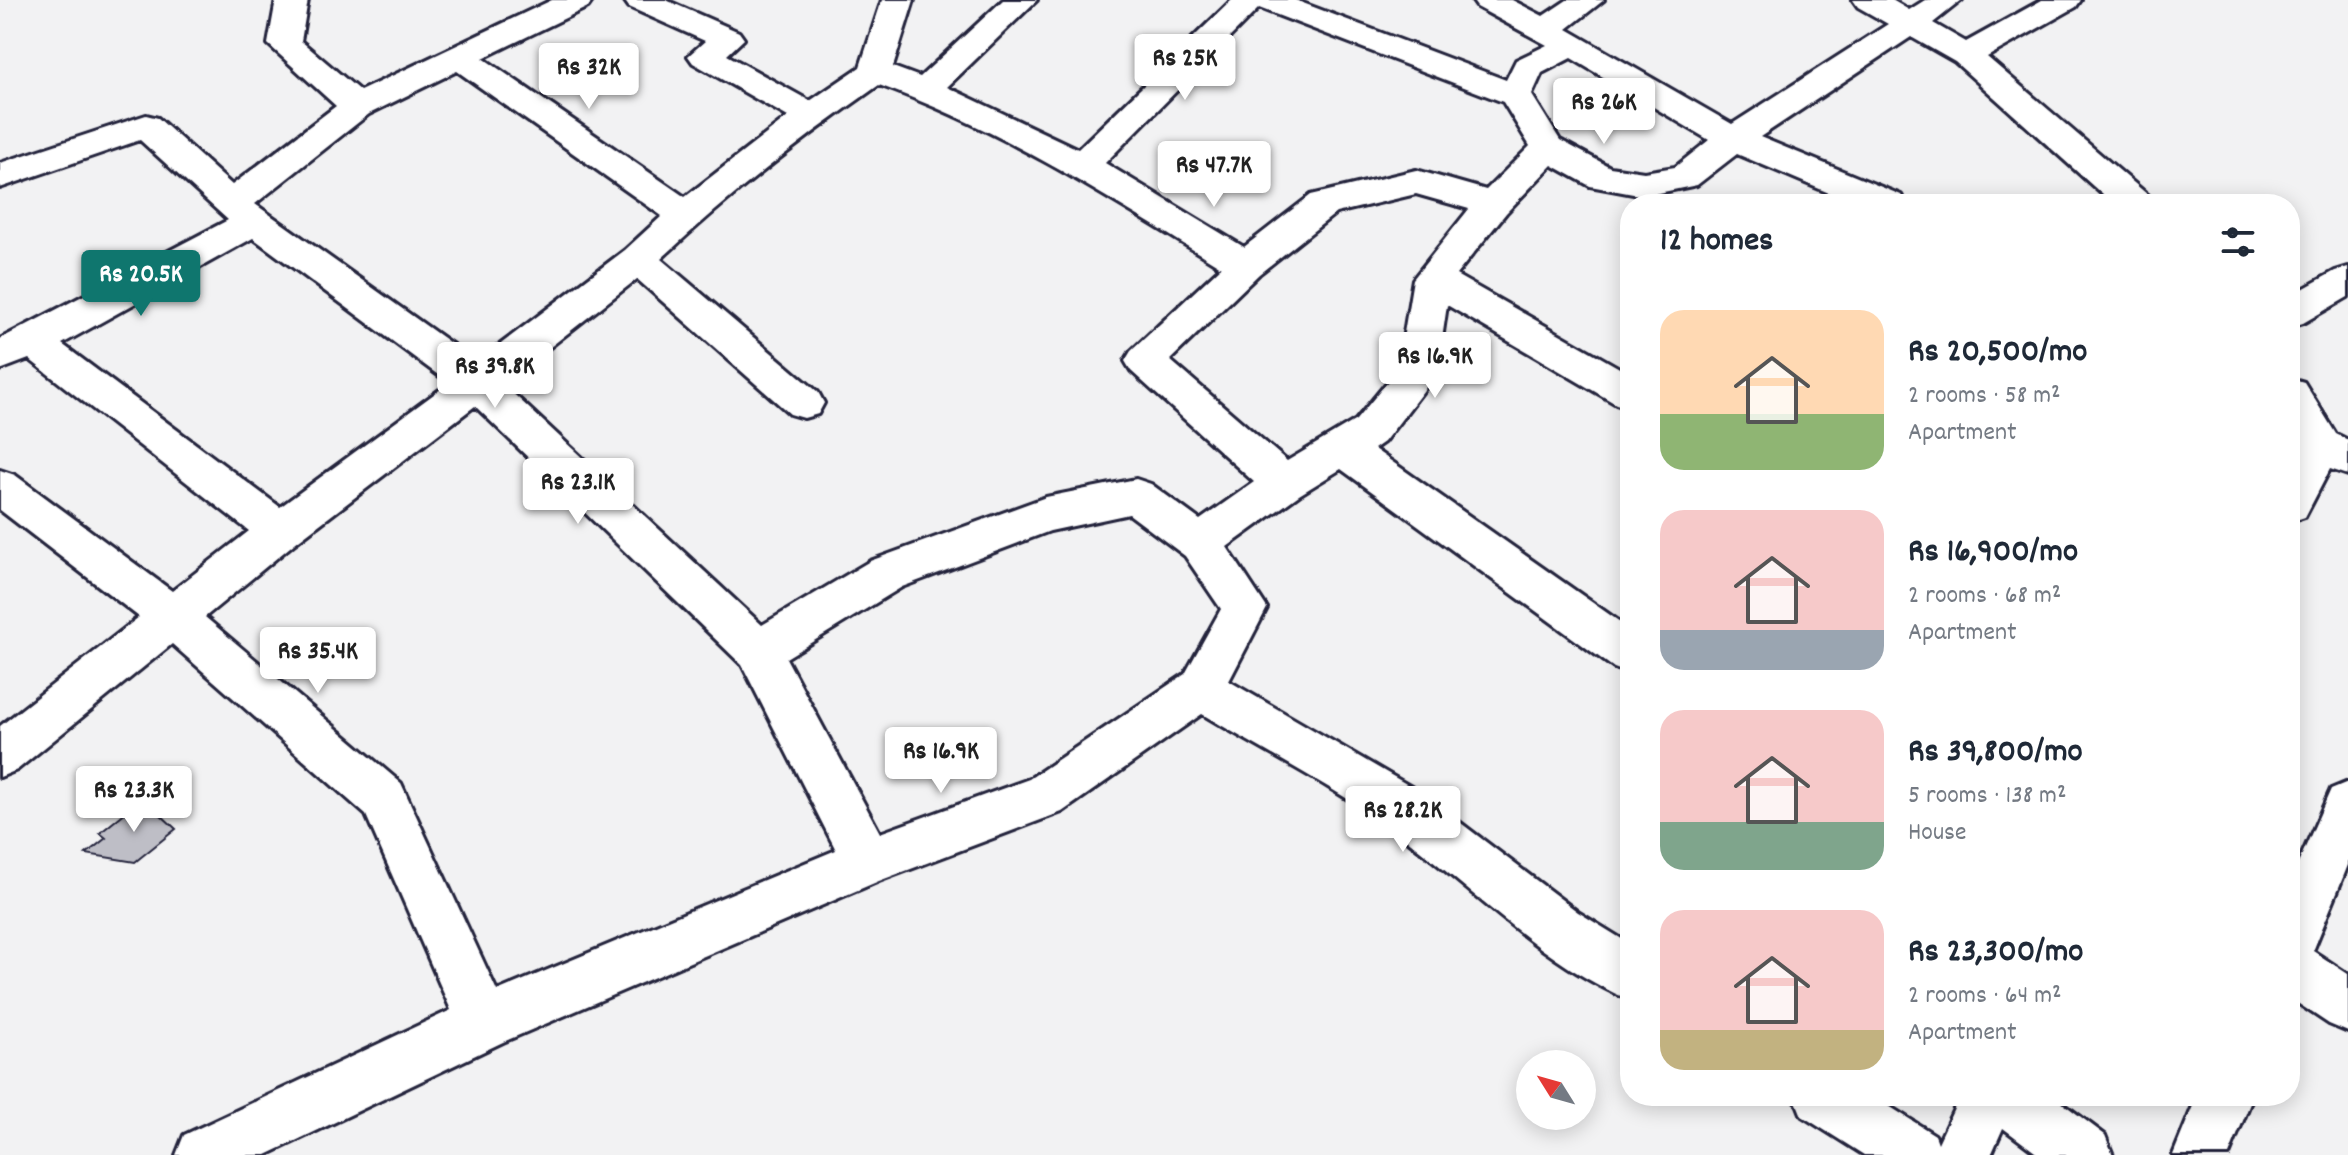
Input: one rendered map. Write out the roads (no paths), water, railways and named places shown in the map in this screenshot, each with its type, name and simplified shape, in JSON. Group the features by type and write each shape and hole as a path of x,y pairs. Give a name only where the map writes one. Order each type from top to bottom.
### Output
{"street":[{"path":"292,0 284,44 357,106"},
{"path":"280,531 16,349 243,213 357,106 577,0"},
{"path":"640,0 728,39 704,56 811,116"},
{"path":"0,755 280,531 638,259 686,215 811,116 875,72 898,0"},
{"path":"925,90 1021,0"},
{"path":"1082,165 1250,0"},
{"path":"1266,0 1515,95 1548,148 1602,178 1644,184 1685,177 1733,139 1946,0"},
{"path":"1488,0 1733,139 1864,194"},
{"path":"1515,95 1528,67 1588,0"},
{"path":"1869,0 1966,55 2124,194"},
{"path":"1966,55 2065,0"},
{"path":"458,56 686,215"},
{"path":"875,72 925,90 1082,165 1246,265"},
{"path":"0,176 146,126 243,213 477,383 758,651 868,861"},
{"path":"1200,543 1284,483 1370,431 1417,373 1432,279 1493,204 1548,148"},
{"path":"1284,483 1145,361 1246,265 1324,204 1416,182 1493,204"},
{"path":"638,259 804,403"},
{"path":"1432,279 1620,387"},
{"path":"2300,307 2348,280"},
{"path":"2300,406 2334,452 2300,493"},
{"path":"1342,448 1620,647"},
{"path":"0,487 173,617 384,799 484,1023"},
{"path":"204,1155 484,1023 868,861 1045,796 1201,689 1245,608 1200,543 1136,496 1046,514 886,574 758,651"},
{"path":"1201,689 1403,808 1560,930 1620,968"},
{"path":"2300,919 2348,805"},
{"path":"2300,974 2348,1005"},
{"path":"1838,1106 1915,1155"},
{"path":"1962,1155 1984,1106"},
{"path":"2020,1106 2085,1155"},
{"path":"2201,1155 2221,1106"}]}
